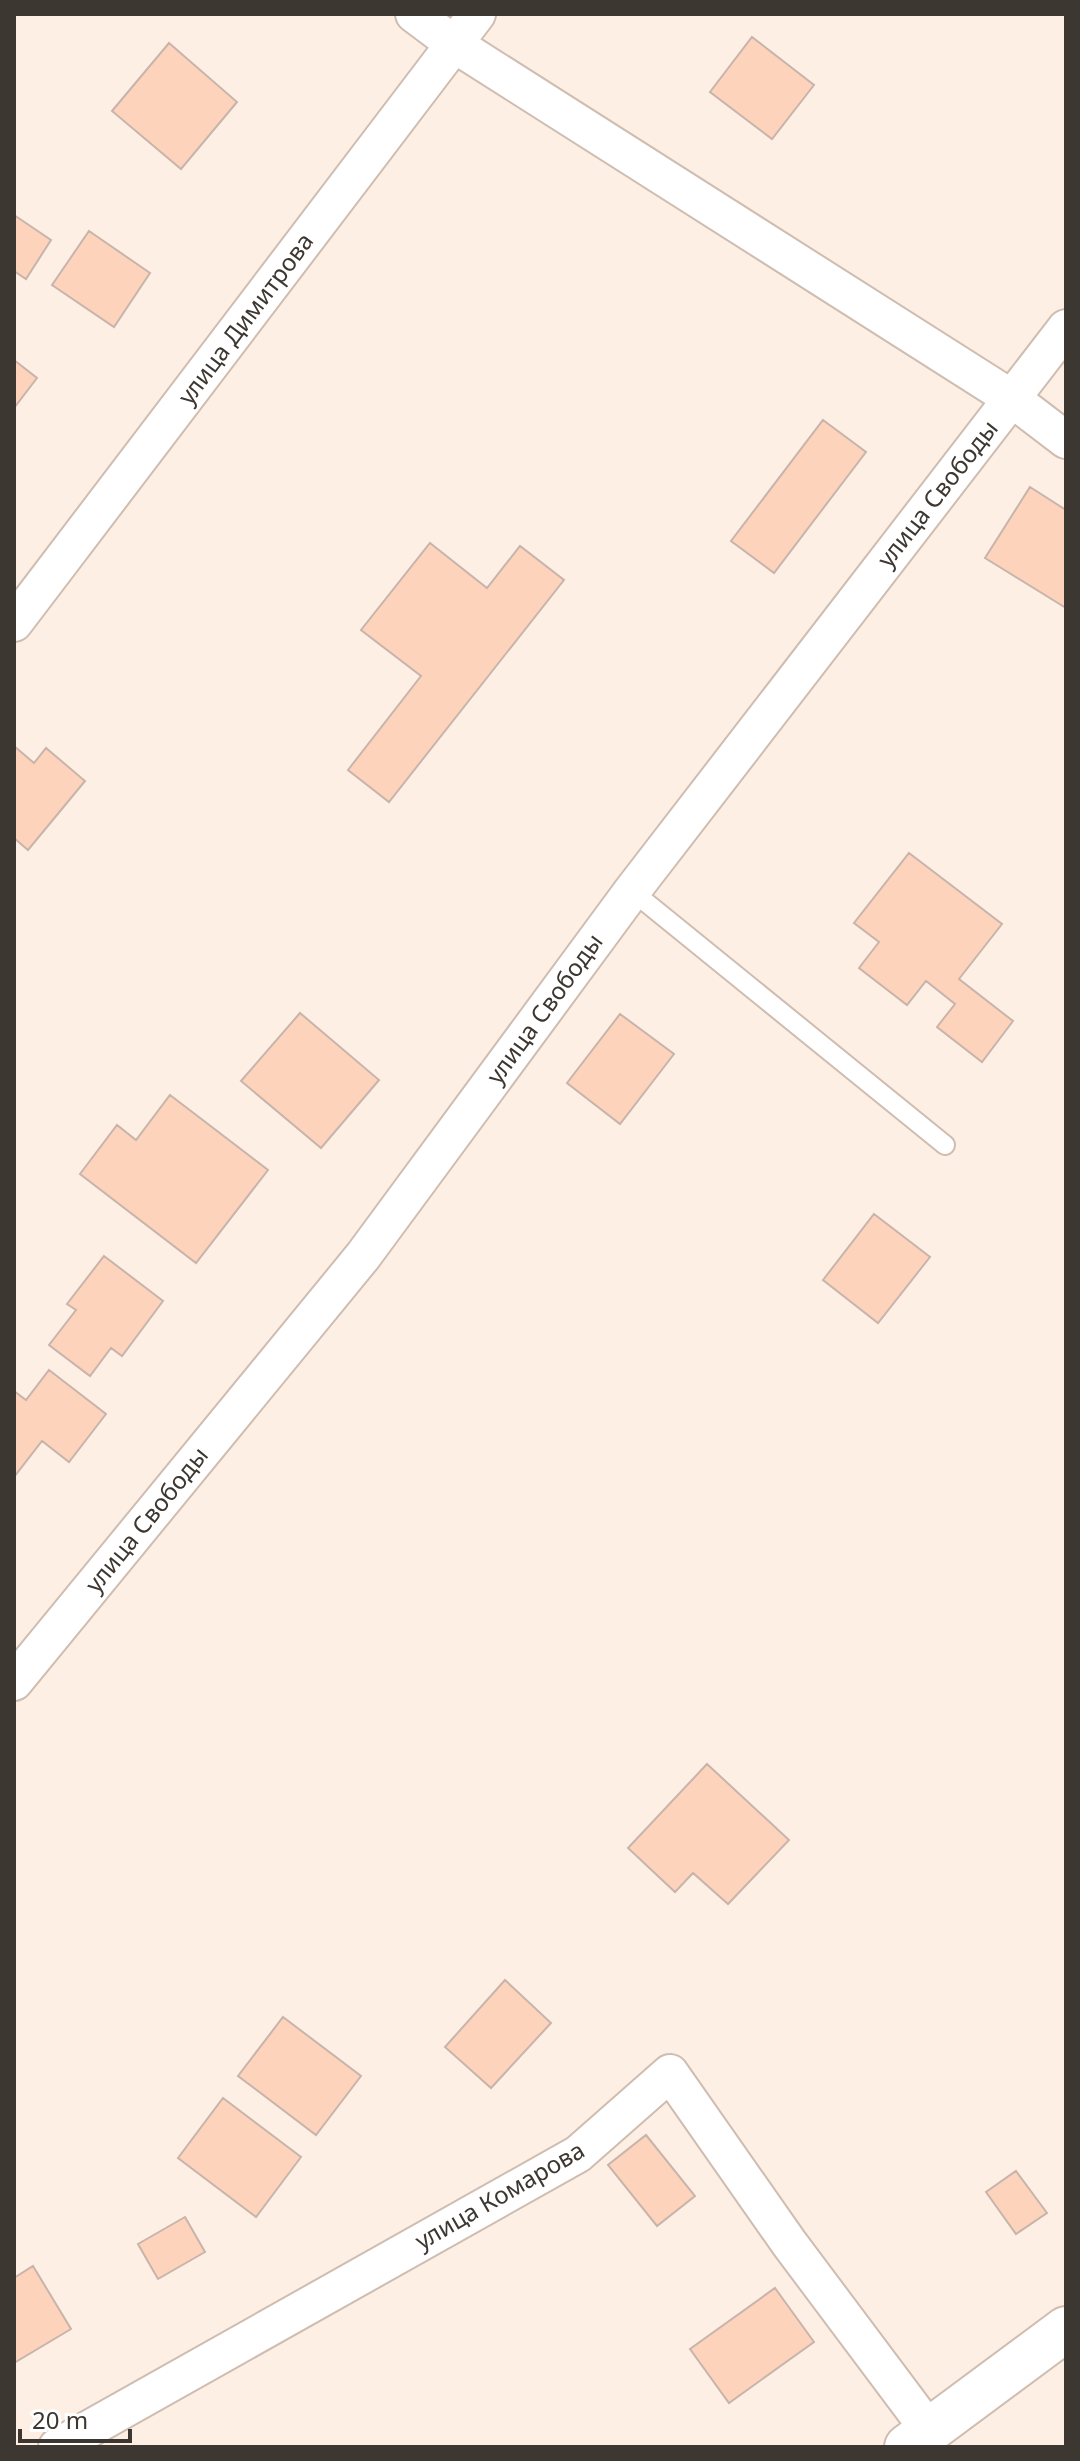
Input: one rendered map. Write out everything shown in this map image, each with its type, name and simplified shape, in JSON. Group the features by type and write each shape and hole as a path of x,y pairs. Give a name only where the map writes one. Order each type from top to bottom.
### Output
{"street":[{"path":"414,14 454,44 1011,398 1066,440"},
{"name":"улица Димитрова","path":"14,623 477,14"},
{"name":"улица Свободы","path":"14,1682 363,1256 632,891 1066,328"},
{"name":"улица Комарова","path":"57,2447 578,2154 670,2073 789,2243 918,2438"},
{"path":"918,2438 1066,2329"}],"lane":[{"path":"632,891 945,1145"}],"building":[{"path":"752,37 814,85 772,139 710,92"},
{"path":"169,43 237,102 181,169 112,111"},
{"path":"14,215 51,240 26,279 14,271"},
{"path":"89,231 150,273 114,327 52,285"},
{"path":"14,360 37,378 14,408"},
{"path":"823,420 866,452 774,573 731,541"},
{"path":"1030,487 1066,510 1066,608 985,558"},
{"path":"430,543 487,588 520,546 564,580 389,802 348,770 421,676 361,630"},
{"path":"14,746 34,763 46,748 85,781 28,850 14,838"},
{"path":"909,853 1002,924 959,979 1013,1021 982,1062 937,1027 955,1004 926,981 907,1005 859,968 879,942 854,923"},
{"path":"300,1013 379,1080 321,1148 241,1081"},
{"path":"620,1014 674,1054 620,1124 567,1083"},
{"path":"170,1095 268,1170 196,1263 80,1174 117,1125 136,1140"},
{"path":"874,1214 930,1257 878,1323 823,1280"},
{"path":"104,1256 163,1301 122,1356 111,1348 90,1376 49,1345 76,1310 67,1304"},
{"path":"49,1370 106,1414 69,1462 42,1441 14,1477 14,1391 26,1400"},
{"path":"707,1764 789,1840 728,1904 693,1873 675,1892 628,1848"},
{"path":"505,1980 551,2023 491,2088 445,2047"},
{"path":"283,2017 361,2076 316,2135 238,2076"},
{"path":"223,2098 301,2157 256,2217 178,2158"},
{"path":"646,2135 695,2196 657,2226 608,2165"},
{"path":"1016,2171 1047,2213 1016,2234 986,2192"},
{"path":"185,2217 205,2252 158,2279 138,2244"},
{"path":"33,2266 71,2329 14,2363 14,2278"},
{"path":"775,2288 814,2342 729,2403 690,2349"}]}
